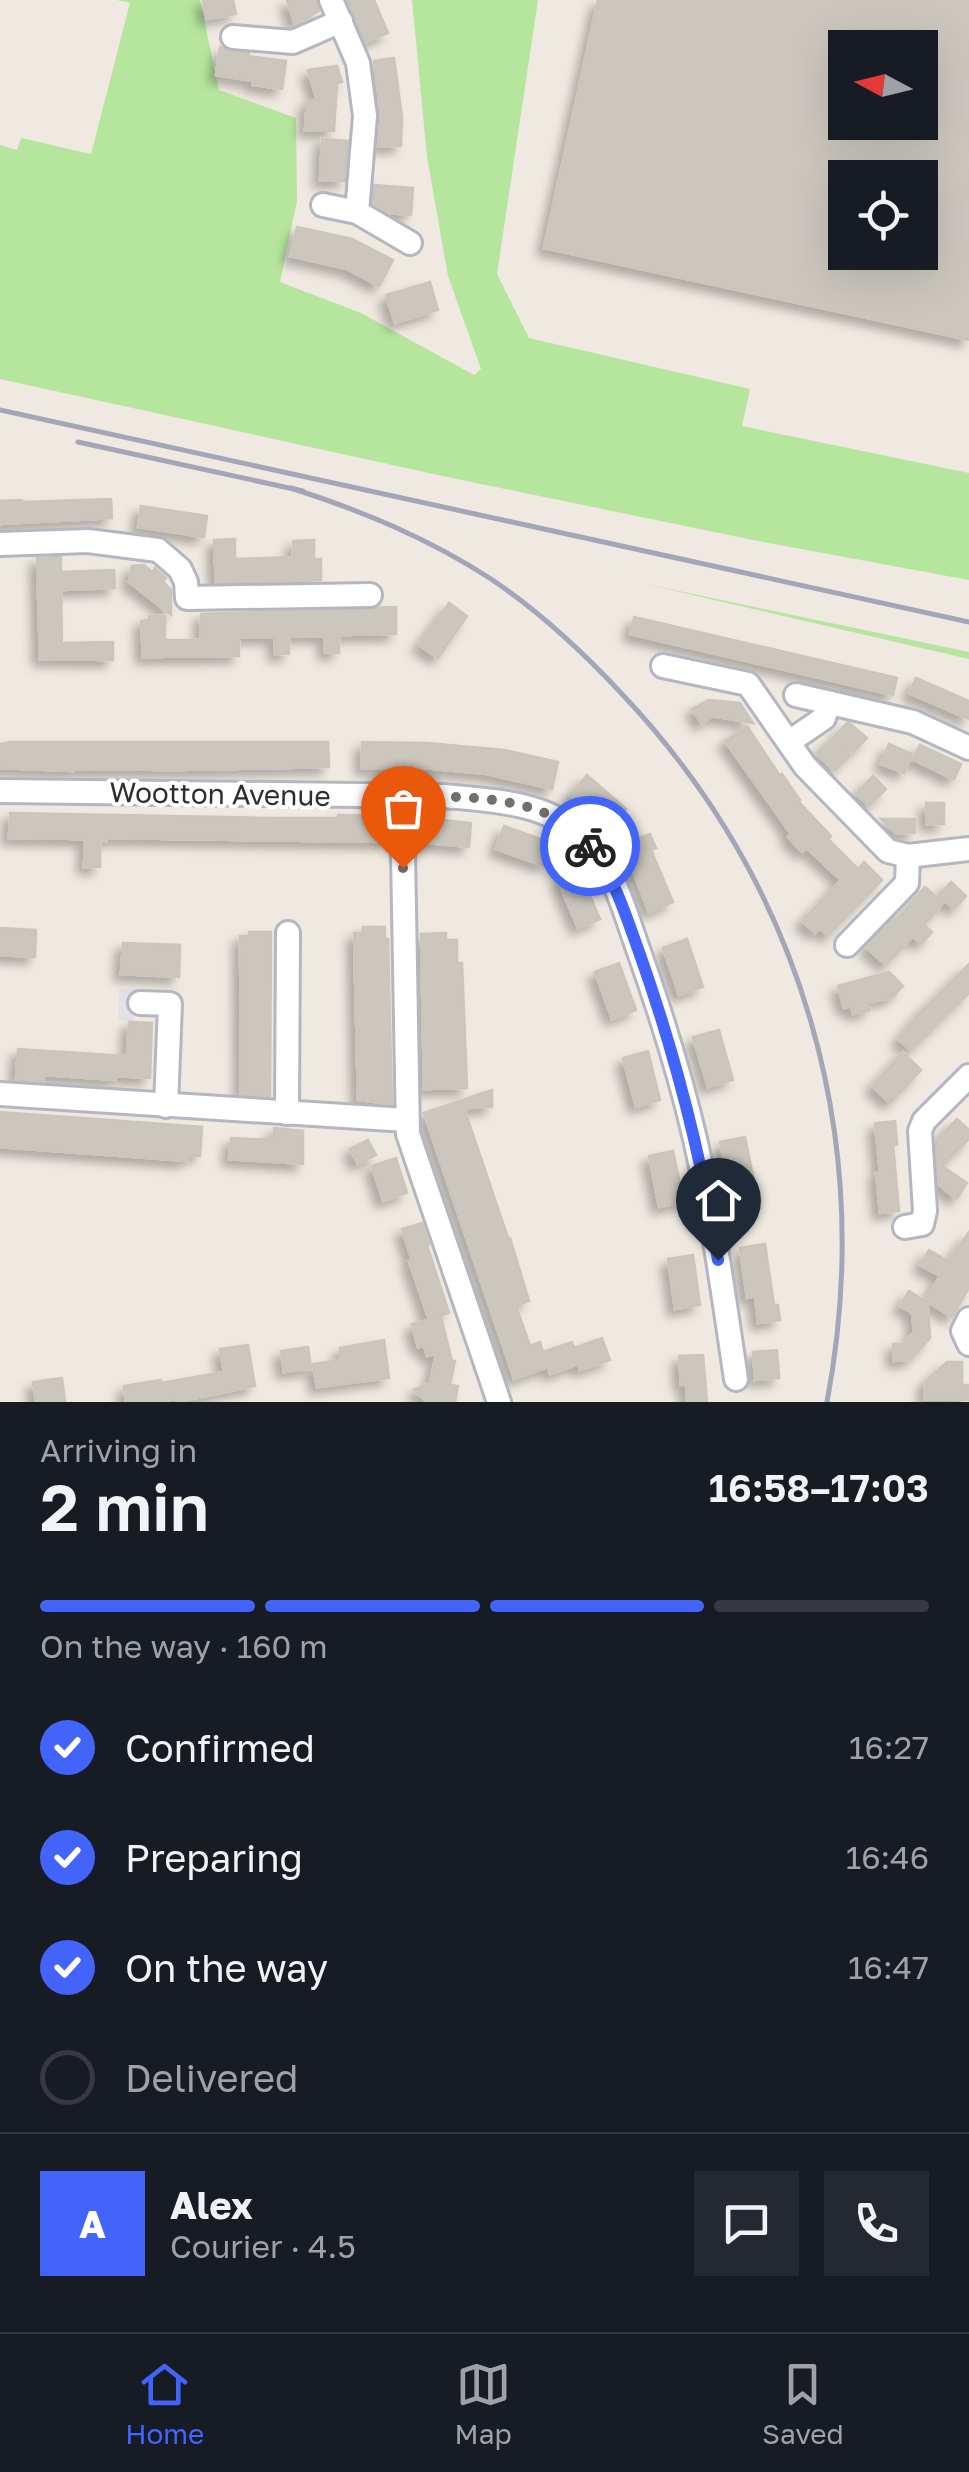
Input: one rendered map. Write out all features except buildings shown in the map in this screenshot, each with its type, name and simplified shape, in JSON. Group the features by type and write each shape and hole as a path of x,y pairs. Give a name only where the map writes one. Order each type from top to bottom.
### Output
{"street":[{"path":"232,37 294,42 336,11 358,64 365,116 357,212"},
{"path":"324,205 357,212 410,243"},
{"path":"0,544 88,541 158,550 180,569 188,598 370,595"},
{"path":"341,570 341,595"},
{"path":"663,666 748,684 805,766 888,851 908,856 969,849"},
{"path":"796,695 913,722 969,748"},
{"path":"790,742 824,718 829,703"},
{"name":"Wootton Avenue","path":"0,791 444,796 525,807 554,816 581,835 605,865 618,892 662,1018 712,1222 736,1379"},
{"path":"402,796 408,1134 500,1402"},
{"path":"847,945 906,883 908,856"},
{"path":"287,1113 288,933"},
{"path":"140,1003 170,1004 166,1106"},
{"path":"905,1227 922,1224 926,1211 920,1131 924,1122 969,1076"},
{"path":"0,1094 407,1120"},
{"path":"969,1319 963,1331 969,1344"}],"shaded area":[{"path":"119,989 135,989 134,1021 118,1020"}],"green space":[{"path":"117,0 200,0 219,90 296,118 297,201 280,282 361,313 474,375 481,369 448,276 427,157 412,0 538,0 497,274 529,338 750,389 742,426 969,473 969,580 452,478 0,379 0,145 17,150 21,138 91,154 130,3"},
{"path":"641,583 969,652 969,659"}],"railway":[{"path":"0,410 969,622"},
{"path":"78,442 303,491"},
{"path":"291,488 419,538 491,579 526,605 622,694 685,769 738,849 780,934 811,1022 832,1114 841,1208 840,1305 827,1402"}],"way so far":[{"path":"403,868 402,796 490,800 525,807 554,816 590,846"}],"route":[{"path":"590,846 618,892 662,1018 694,1136 718,1260"}]}
